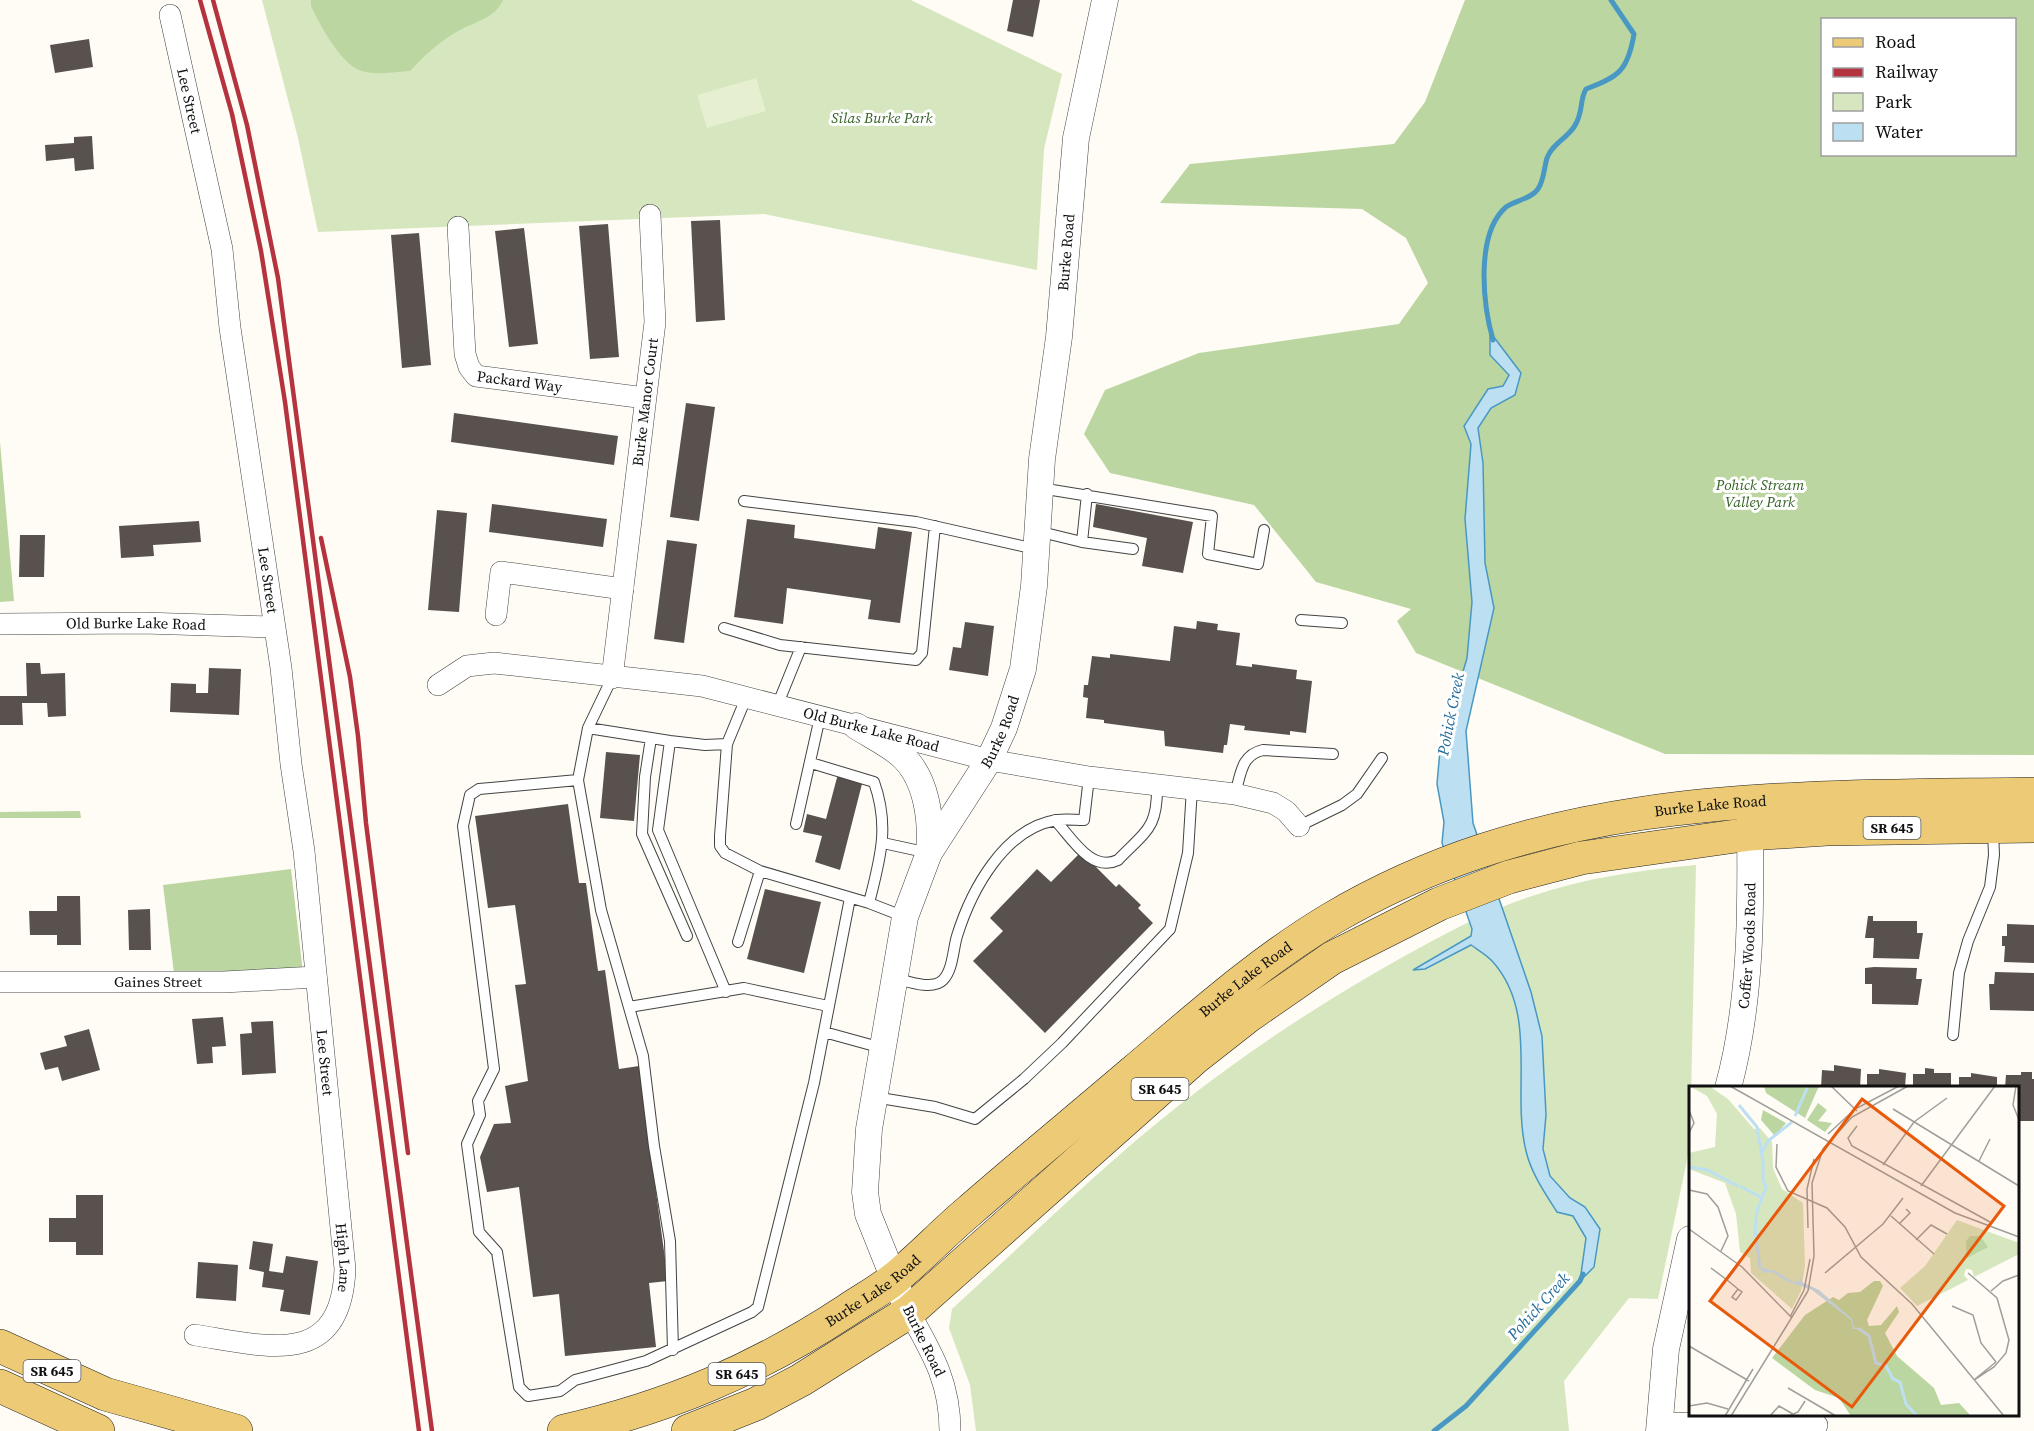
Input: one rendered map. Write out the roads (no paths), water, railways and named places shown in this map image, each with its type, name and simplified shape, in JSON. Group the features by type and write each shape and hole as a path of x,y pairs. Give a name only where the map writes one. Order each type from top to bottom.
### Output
{"main road":[{"name":"Burke Lake Road","path":"564,1431 654,1407 740,1373 785,1349 893,1280 975,1206 1243,979 1329,920 1428,871 1497,844 1582,822 1630,814 1750,801 1803,798 2034,794"},
{"name":"Burke Lake Road","path":"688,1431 756,1404 801,1380 909,1312 1196,1057 1247,1017 1332,958 1439,904 1509,877 1581,858 1750,834 1827,829 2034,826"},
{"name":"SR 645","path":"0,1346 105,1394 236,1431"},
{"name":"SR 645","path":"0,1386 98,1431"}],"street":[{"name":"Burke Road","path":"950,1431 947,1392 939,1366 893,1280 873,1230 865,1192 869,1129 905,917 929,854 989,760 1004,728 1023,669 1034,586 1040,488 1059,337 1076,138 1105,0"},
{"name":"Lee Street","path":"170,15 222,249 230,328 304,851 334,1152"},
{"name":"Burke Manor Court","path":"612,678 655,322 650,215"},
{"name":"Packard Way","path":"458,227 465,354 468,367 476,376 645,398"},
{"path":"496,615 501,572 622,589"},
{"name":"Old Burke Lake Road","path":"0,624 89,622 274,627"},
{"name":"Old Burke Lake Road","path":"438,685 466,666 494,663 612,678 702,686 989,760 1089,777 1235,794 1273,803 1286,812 1299,826"},
{"path":"856,726 900,754 916,775 927,806 931,832 929,854"},
{"name":"Coffer Woods Road","path":"1728,1086 1742,1031 1745,997 1750,801"},
{"name":"Gaines Street","path":"0,982 224,982 316,976"},
{"name":"High Lane","path":"195,1335 250,1343 290,1345 316,1337 328,1329 344,1290 342,1225 334,1152"},
{"path":"1689,1244 1666,1349 1659,1427 1818,1423"}],"lane":[{"path":"1040,488 1212,516 1208,554 1258,564 1264,530"},
{"path":"1082,542 1088,494"},
{"path":"744,501 1036,540 1082,542 1133,549"},
{"path":"724,628 780,645 916,660 922,653 936,526"},
{"path":"1301,620 1342,623"},
{"path":"777,706 801,647"},
{"path":"612,678 588,728 578,780 586,837 601,910 643,1056 654,1146 670,1241 673,1350"},
{"path":"746,698 727,744 720,846 725,853 760,871 869,903 905,917"},
{"path":"796,824 820,717"},
{"path":"588,728 705,746 727,744"},
{"path":"651,738 645,777 642,834 687,936"},
{"path":"670,741 658,830 726,992"},
{"path":"1235,794 1245,760 1253,752 1263,750 1333,754"},
{"path":"1299,826 1342,805 1357,794 1382,758"},
{"path":"811,763 874,782 882,804 883,843 869,903"},
{"path":"894,978 934,985 943,980 949,969 954,944 973,892 994,861 1020,836 1036,827 1055,820 1084,820 1089,777"},
{"path":"578,780 479,789 470,795 463,826 494,1069 478,1101 480,1115 467,1144 479,1232 497,1252 519,1387 528,1396 560,1391 575,1380 646,1361 673,1350 752,1312 761,1300 824,1032 850,898"},
{"path":"1055,820 1087,855 1102,864 1111,863 1118,860 1153,823 1158,805 1157,784"},
{"path":"874,1097 935,1107 975,1119 1024,1079 1062,1043 1170,929 1188,853 1192,788"},
{"path":"1953,1035 1963,958 1990,887 1994,855 1993,827"},
{"path":"883,843 929,854"},
{"path":"738,942 760,871"},
{"path":"629,1007 744,988 828,1006"},
{"path":"824,1032 882,1048"}],"water":[{"path":"1490,332 1521,373 1515,395 1491,408 1478,428 1483,463 1485,563 1494,608 1466,731 1473,823 1531,992 1542,1036 1546,1115 1543,1149 1550,1176 1570,1198 1585,1207 1600,1229 1594,1267 1580,1281 1586,1238 1573,1216 1557,1212 1535,1175 1526,1151 1522,1127 1520,1029 1507,983 1491,959 1471,945 1425,969 1413,970 1471,936 1472,929 1442,843 1444,822 1437,784 1440,750 1467,658 1472,602 1465,519 1471,444 1464,426 1488,389 1503,386 1509,375 1490,355"}],"waterway":[{"name":"Pohick Creek","path":"1493,340 1486,308 1484,270 1489,234 1496,219 1506,207 1538,189 1549,153 1577,122 1586,89 1614,76 1625,64 1634,34 1611,0"},
{"name":"Pohick Creek","path":"1434,1431 1466,1406 1580,1281 1583,1274"}],"railway":[{"path":"200,0 232,114 261,251 285,402 419,1431"},
{"path":"213,0 247,125 278,278 432,1431"},
{"path":"321,538 350,677 408,1153"}],"park label":[{"name":"Silas Burke Park","path":"882,118"},
{"name":"Pohick Stream Valley Park","path":"1760,494"}]}
